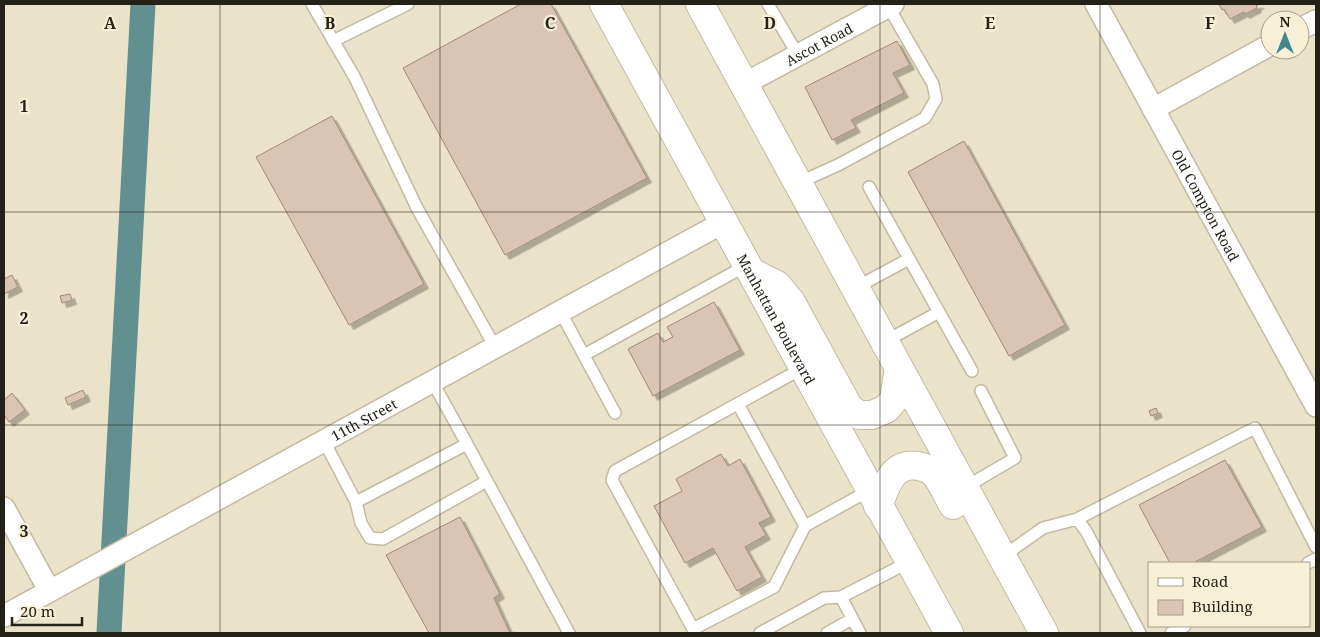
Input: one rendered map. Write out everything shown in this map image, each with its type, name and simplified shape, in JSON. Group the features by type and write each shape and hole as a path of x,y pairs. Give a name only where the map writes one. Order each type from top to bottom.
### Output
{"street":[{"name":"Manhattan Boulevard","path":"604,4 949,633"},
{"path":"700,4 1038,623"},
{"name":"Old Compton Road","path":"1096,4 1314,395"},
{"name":"Ascot Road","path":"744,84 890,5"},
{"path":"1153,109 1260,51"},
{"name":"11th Street","path":"4,616 724,222"},
{"path":"749,268 777,285 791,302 849,408 860,415 872,415 886,409 894,400 898,368"},
{"path":"874,498 898,469 909,464 925,467 930,470 935,474 1005,597 1038,623"},
{"path":"4,508 56,587"}],"lane":[{"path":"312,4 355,78 417,208 495,347"},
{"path":"333,41 408,4"},
{"path":"768,4 798,55"},
{"path":"798,183 838,165 926,118 936,99 933,84 890,5"},
{"path":"869,188 972,371"},
{"path":"855,288 909,258"},
{"path":"584,355 749,268"},
{"path":"560,312 615,413"},
{"path":"884,342 939,312"},
{"path":"803,368 615,471 612,480 693,629 774,587 805,526 874,498"},
{"path":"432,381 569,633"},
{"path":"964,488 1015,458 981,391"},
{"path":"738,404 805,526"},
{"path":"1002,557 1043,528 1077,519 1256,428 1316,547"},
{"path":"324,440 356,502 361,523 370,538 383,539 487,482"},
{"path":"356,502 467,444"},
{"path":"1077,519 1086,531 1140,633"},
{"path":"760,633 824,598 841,597 909,562"},
{"path":"841,597 860,633"},
{"path":"827,633 852,619"},
{"path":"1171,633 1184,627"}],"building":[{"path":"521,4 551,4 647,178 505,255 403,68"},
{"path":"1219,4 1260,4 1256,6 1257,8 1245,14 1244,12 1230,19"},
{"path":"897,41 910,65 893,73 904,93 851,120 856,128 832,140 805,87"},
{"path":"332,116 424,284 349,325 256,157"},
{"path":"964,141 1065,325 1009,356 908,172"},
{"path":"12,275 18,287 4,294 4,279"},
{"path":"70,294 72,300 62,303 60,296"},
{"path":"714,302 740,350 653,396 628,349 658,333 663,342 673,337 667,327"},
{"path":"83,390 86,397 68,405 65,398"},
{"path":"12,393 25,410 9,422 4,415 4,400"},
{"path":"1156,408 1158,413 1151,416 1149,411"},
{"path":"721,454 728,466 740,459 771,517 759,523 766,535 745,547 762,577 737,591 713,548 685,563 654,506 682,491 676,479"},
{"path":"1225,460 1262,527 1195,562 1169,562 1139,505"},
{"path":"460,517 500,594 494,598 510,633 429,633 386,555"}],"waterway":[{"path":"109,633 143,4"}]}
